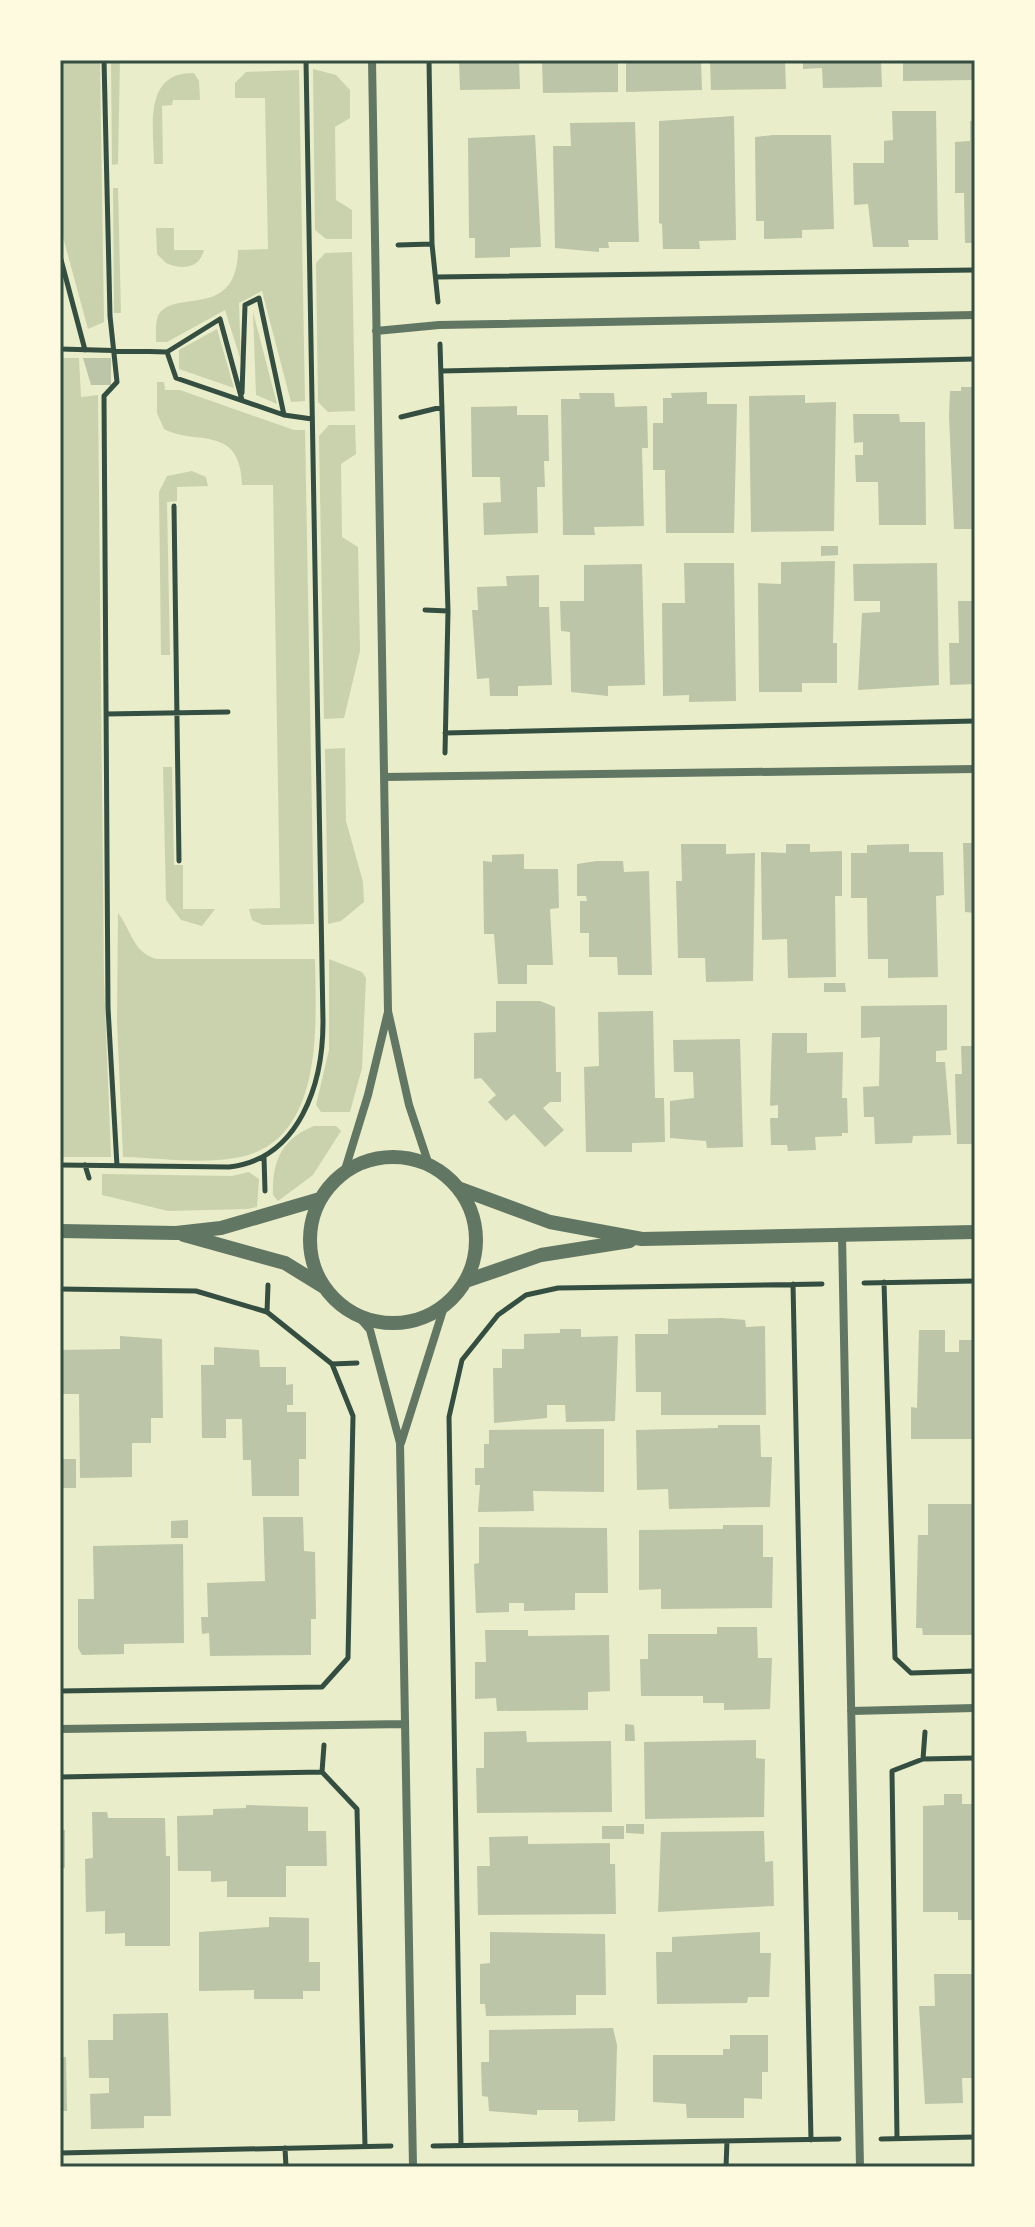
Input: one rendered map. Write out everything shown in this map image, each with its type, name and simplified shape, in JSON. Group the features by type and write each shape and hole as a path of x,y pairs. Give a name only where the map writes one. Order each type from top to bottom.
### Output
{"street":[{"path":"372,60 388,1011 406,1092 429,1165"},
{"path":"376,331 439,325 975,315"},
{"path":"385,777 975,769"},
{"path":"344,1173 368,1095 388,1011"},
{"path":"458,1188 471,1210 476,1234 475,1258 466,1281 444,1307 424,1318 402,1324 378,1323 338,1303 324,1287 314,1266 309,1244 312,1221 320,1199 344,1173 364,1162 386,1158 407,1158 429,1165 458,1188 550,1222 642,1239"},
{"path":"60,1231 176,1233 221,1228 320,1199"},
{"path":"466,1281 541,1255 642,1239 975,1232"},
{"path":"176,1233 266,1256 324,1287"},
{"path":"842,1235 860,2167"},
{"path":"400,1443 444,1307"},
{"path":"357,1315 370,1330 400,1443 413,2167"},
{"path":"851,1711 975,1708"},
{"path":"60,1729 405,1724"}],"path":[{"path":"104,60 110,316 117,382 104,396 108,1008 117,1166"},
{"path":"60,1165 229,1167 255,1161 275,1148 297,1125 317,1080 323,1037 306,60"},
{"path":"429,60 432,244 437,277 448,611 445,753"},
{"path":"398,245 432,244"},
{"path":"60,256 85,350"},
{"path":"437,277 975,270"},
{"path":"242,400 245,305 259,298 284,415"},
{"path":"60,349 167,352 220,319 242,400"},
{"path":"167,352 176,378 284,415 312,419"},
{"path":"441,371 975,359"},
{"path":"401,417 442,407"},
{"path":"174,506 179,861"},
{"path":"425,610 448,611"},
{"path":"106,714 228,712"},
{"path":"445,733 975,721"},
{"path":"85,1165 89,1178"},
{"path":"461,2145 449,1417 462,1360 498,1315 526,1295 558,1288 975,1281"},
{"path":"884,1282 895,1658 911,1673 975,1671"},
{"path":"793,1284 811,2140"},
{"path":"60,1289 196,1291 267,1312 332,1364 353,1416 348,1658 322,1687 60,1691"},
{"path":"897,2138 892,1771 923,1759 975,1758"},
{"path":"60,1777 322,1772 357,1809 365,2146"},
{"path":"60,2153 975,2137"},
{"path":"726,2167 727,2141"},
{"path":"285,2148 286,2167"}],"green space":[{"path":"60,60 100,60 104,322 88,329 60,226"},
{"path":"111,60 120,60 118,164 112,165"},
{"path":"313,69 336,75 350,90 350,118 335,127 336,200 352,210 352,239 326,239 315,230"},
{"path":"299,70 305,401 291,402 262,291 239,303 241,361 225,310 167,342 156,342 156,329 158,316 166,308 216,295 227,287 235,272 238,250 268,249 265,98 235,98 235,83 246,72"},
{"path":"194,73 199,81 200,100 173,100 172,105 162,106 163,164 154,164 153,120 158,92 177,75"},
{"path":"113,188 118,188 121,313 114,313"},
{"path":"156,228 174,228 174,250 204,250 202,256 189,266 178,267 166,263 157,254"},
{"path":"352,252 355,411 328,412 318,402 316,263 325,253"},
{"path":"253,312 277,404 256,395"},
{"path":"217,329 234,388 179,369 179,350"},
{"path":"60,358 79,358 81,397 98,395 104,980 111,1157 60,1157"},
{"path":"157,382 164,382 165,390 180,390 294,430 305,430 314,924 263,925 252,920 249,909 280,908 273,485 242,485 240,465 234,452 225,445 164,429 157,413"},
{"path":"329,425 355,425 356,454 341,464 342,537 358,547 360,651 344,718 324,719 319,436"},
{"path":"192,471 206,477 208,486 177,487 177,501 167,502 170,655 161,655 159,492 167,476"},
{"path":"345,748 346,821 363,882 364,902 341,921 328,924 325,749"},
{"path":"163,767 172,767 174,865 183,865 183,909 215,909 202,926 181,920 166,900"},
{"path":"118,913 138,947 157,959 315,959 316,1016 309,1078 300,1107 286,1130 264,1148 222,1160 123,1157 117,1022"},
{"path":"329,959 362,972 366,978 362,1068 350,1112 321,1112 316,1105 329,1050"},
{"path":"314,1126 336,1126 341,1131 313,1175 278,1201 273,1195 273,1183 281,1153 294,1138"},
{"path":"249,1172 259,1179 257,1207 247,1209 168,1211 102,1195 102,1174 232,1176"}],"building":[{"path":"459,60 519,60 520,89 460,90"},
{"path":"542,60 618,60 618,92 543,93"},
{"path":"626,60 701,60 702,90 626,92"},
{"path":"710,60 785,60 786,89 711,90"},
{"path":"803,60 881,60 882,87 823,88 822,68 803,69"},
{"path":"903,60 973,60 973,80 903,81"},
{"path":"892,111 936,111 938,240 908,240 909,247 873,247 868,204 854,205 853,163 884,163 884,141 893,140"},
{"path":"734,116 736,240 699,241 700,249 663,249 662,224 659,223 659,121"},
{"path":"970,121 975,121 975,243 965,243 964,193 955,193 955,142 970,141"},
{"path":"635,122 639,242 608,242 609,248 599,248 599,252 555,248 553,146 571,146 570,123"},
{"path":"535,135 541,247 510,248 510,257 475,258 475,238 469,238 468,138"},
{"path":"831,135 834,229 802,230 802,238 764,239 764,221 756,221 755,137"},
{"path":"83,358 111,358 111,385 91,385"},
{"path":"961,387 975,387 975,529 954,529 950,391 961,391"},
{"path":"707,392 707,404 737,404 734,533 666,533 665,470 653,470 653,423 663,423 663,398 672,398 671,393"},
{"path":"579,393 614,393 615,407 647,406 648,448 642,448 644,526 594,527 595,535 563,535 561,399 580,399"},
{"path":"805,395 805,403 836,402 834,531 751,532 749,396"},
{"path":"517,406 517,415 548,415 549,461 544,461 545,487 537,487 538,533 484,535 483,503 501,502 500,477 472,477 471,407"},
{"path":"853,414 899,414 900,422 925,422 926,525 879,525 878,482 856,482 855,455 863,455 863,442 854,443"},
{"path":"821,546 838,546 838,555 821,556"},
{"path":"835,561 833,643 837,643 837,683 802,683 802,692 759,692 758,583 781,584 781,562"},
{"path":"684,563 734,563 736,701 689,702 689,695 663,696 662,603 685,603"},
{"path":"937,563 939,685 858,690 862,613 880,612 880,601 854,601 853,564"},
{"path":"642,564 645,685 608,686 608,696 571,692 570,632 561,631 560,601 584,601 584,565"},
{"path":"539,575 539,607 549,607 552,685 518,686 518,696 490,696 489,678 477,679 472,610 478,610 477,587 507,586 506,576"},
{"path":"958,601 975,601 975,684 950,685 949,643 959,643"},
{"path":"963,843 975,843 975,913 965,912"},
{"path":"681,844 726,844 726,854 755,853 753,981 706,982 705,958 678,958 676,881 682,881"},
{"path":"786,844 810,844 810,852 842,851 842,896 835,896 836,977 788,978 787,939 762,940 761,852 786,853"},
{"path":"909,844 909,852 943,852 944,895 936,896 938,977 888,978 888,959 868,959 867,898 851,898 851,853 867,853 867,845"},
{"path":"524,854 524,869 558,869 559,908 550,909 553,965 527,965 527,984 498,984 494,934 484,934 483,861 492,862 492,855"},
{"path":"623,861 624,872 649,871 652,975 618,975 617,957 589,957 589,933 580,933 580,901 587,901 586,896 577,896 577,864"},
{"path":"824,983 845,983 846,992 824,992"},
{"path":"496,1001 540,1001 555,1007 556,1072 561,1072 561,1102 550,1102 543,1108 564,1130 545,1147 514,1114 506,1121 488,1102 496,1095 481,1078 474,1079 474,1033 496,1032"},
{"path":"947,1005 947,1050 936,1051 936,1062 945,1062 951,1135 913,1136 912,1143 875,1144 874,1117 864,1117 863,1087 879,1086 880,1037 861,1038 861,1006"},
{"path":"653,1011 655,1098 664,1098 665,1142 632,1143 632,1152 586,1152 584,1067 599,1066 598,1012"},
{"path":"772,1033 807,1033 807,1053 843,1052 842,1098 847,1098 848,1133 815,1137 816,1150 788,1151 787,1145 771,1145 770,1118 778,1118 778,1105 770,1106"},
{"path":"740,1039 743,1147 707,1148 706,1141 670,1138 670,1101 694,1098 693,1072 674,1072 673,1040"},
{"path":"961,1046 975,1046 975,1144 957,1144 955,1074 962,1074"},
{"path":"668,1319 745,1320 746,1327 765,1326 766,1415 661,1415 661,1392 636,1392 635,1334 668,1334"},
{"path":"560,1329 581,1329 581,1337 618,1336 615,1421 566,1422 565,1405 547,1405 547,1418 494,1423 493,1368 502,1368 502,1349 524,1349 524,1334 560,1333"},
{"path":"919,1330 945,1330 945,1352 959,1352 959,1340 975,1340 975,1439 911,1439 911,1407 917,1408"},
{"path":"120,1336 162,1339 163,1418 151,1418 151,1443 132,1443 132,1477 80,1478 79,1394 61,1394 61,1350 120,1349"},
{"path":"214,1347 259,1350 260,1367 286,1367 286,1385 293,1384 293,1405 287,1405 287,1412 306,1412 306,1459 299,1459 299,1496 252,1496 251,1460 243,1460 242,1419 226,1419 226,1438 202,1438 201,1365 214,1365"},
{"path":"718,1425 760,1425 761,1457 772,1457 770,1507 669,1509 668,1489 637,1490 636,1430 718,1428"},
{"path":"604,1429 604,1492 533,1491 534,1511 478,1512 480,1485 475,1485 475,1468 484,1468 484,1444 489,1444 489,1430"},
{"path":"63,1459 76,1459 76,1488 63,1488"},
{"path":"928,1504 975,1504 975,1635 923,1635 922,1628 916,1628 918,1535 928,1535"},
{"path":"263,1517 303,1517 304,1551 315,1552 316,1619 311,1619 311,1655 210,1656 209,1633 202,1634 201,1617 208,1617 207,1583 265,1581"},
{"path":"188,1520 188,1538 171,1538 171,1521"},
{"path":"723,1525 763,1525 763,1557 773,1557 772,1608 661,1609 661,1589 639,1590 639,1530 723,1529"},
{"path":"479,1527 607,1528 608,1593 575,1593 575,1610 524,1611 524,1603 509,1603 509,1612 476,1613 474,1564 479,1563"},
{"path":"183,1544 184,1643 124,1644 124,1654 82,1655 78,1648 78,1599 94,1599 93,1546"},
{"path":"717,1627 757,1627 758,1658 772,1658 770,1709 724,1710 724,1703 703,1703 703,1696 641,1696 640,1659 648,1659 648,1634 717,1634"},
{"path":"485,1630 528,1630 528,1636 609,1635 610,1691 588,1692 588,1710 497,1711 496,1698 475,1699 475,1662 486,1662"},
{"path":"625,1724 634,1725 635,1741 625,1741"},
{"path":"526,1731 527,1742 611,1741 612,1812 477,1813 476,1768 484,1768 484,1732"},
{"path":"756,1740 756,1758 765,1759 764,1817 645,1819 644,1742"},
{"path":"944,1794 962,1794 962,1804 975,1804 975,1920 958,1920 958,1912 923,1912 923,1806 944,1805"},
{"path":"246,1805 308,1807 308,1831 326,1831 327,1866 286,1866 286,1897 227,1897 227,1881 211,1882 211,1871 178,1871 177,1816 213,1815 213,1809 246,1808"},
{"path":"92,1812 107,1812 108,1818 165,1818 166,1856 170,1856 170,1946 125,1946 125,1933 105,1934 105,1911 86,1912 85,1859 93,1858"},
{"path":"626,1824 644,1824 644,1834 626,1833"},
{"path":"602,1826 624,1826 624,1839 602,1839"},
{"path":"60,1830 65,1830 65,1868 60,1868"},
{"path":"764,1831 765,1862 773,1861 774,1906 658,1912 661,1832"},
{"path":"528,1836 528,1844 610,1843 610,1864 615,1864 616,1914 478,1915 477,1866 490,1866 489,1837"},
{"path":"269,1917 309,1918 309,1962 320,1962 320,1991 303,1991 303,1999 254,1999 254,1990 199,1991 199,1932 269,1927"},
{"path":"490,1932 605,1934 606,1995 576,1995 576,2015 486,2016 485,2004 480,2004 480,1964 490,1963"},
{"path":"760,1932 760,1953 771,1953 769,1997 748,1997 747,2003 657,2004 656,1952 672,1952 672,1937"},
{"path":"934,1974 975,1974 975,2078 962,2078 963,2103 925,2104 919,2006 935,2006"},
{"path":"168,2013 171,2116 144,2116 144,2128 91,2129 90,2094 109,2093 109,2078 89,2078 88,2040 113,2040 113,2014"},
{"path":"613,2028 617,2045 615,2121 578,2122 578,2110 537,2110 537,2115 489,2111 488,2097 482,2096 481,2062 489,2062 489,2030"},
{"path":"730,2035 768,2035 768,2072 762,2072 762,2099 744,2098 744,2118 687,2118 686,2104 653,2102 653,2055 723,2055 723,2049 730,2049"},
{"path":"60,2057 66,2057 67,2111 60,2111"}]}
